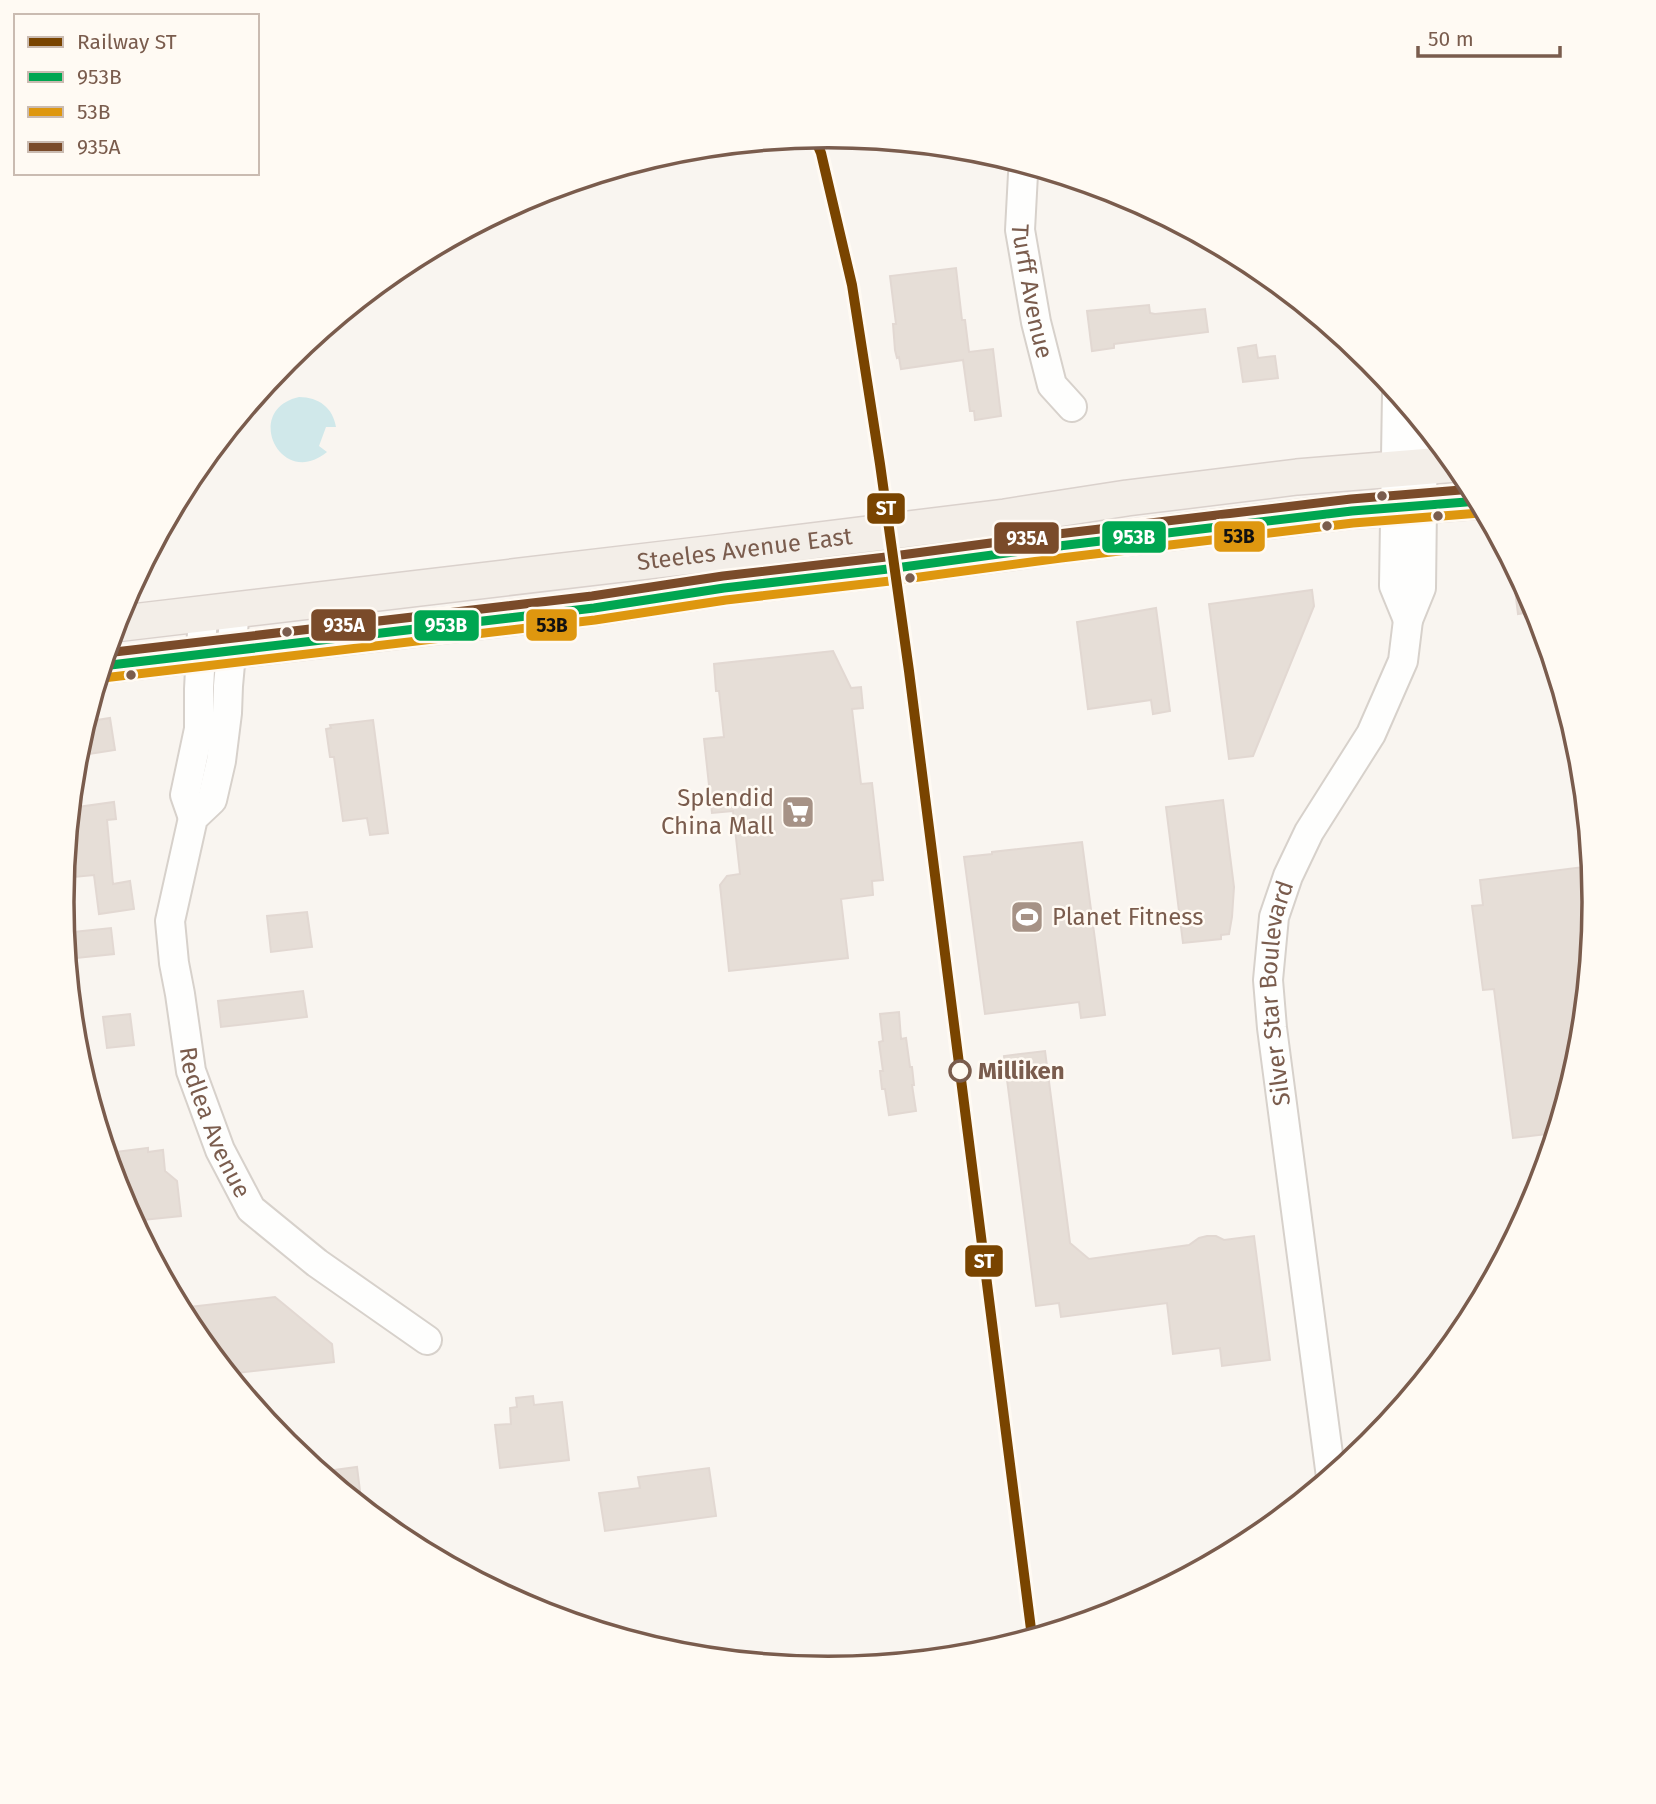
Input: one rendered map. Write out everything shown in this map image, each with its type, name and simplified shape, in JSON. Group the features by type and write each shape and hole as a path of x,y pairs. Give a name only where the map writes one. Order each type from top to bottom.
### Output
{"main road":[{"name":"Steeles Avenue East","path":"128,622 715,554 1284,479 1425,466"},
{"name":"Steeles Avenue East","path":"112,665 594,608 724,588 1059,546 1352,511 1467,502"}],"street":[{"name":"Turff Avenue","path":"1023,173 1020,230 1036,322 1052,385 1072,407"},
{"path":"1408,421 1425,466"},
{"path":"1424,439 1425,466"},
{"name":"Silver Star Boulevard","path":"1329,1465 1272,1028 1268,980 1274,917 1288,877 1309,832 1371,734 1403,661 1408,620 1394,586 1408,506 1425,466"},
{"name":"Redlea Avenue","path":"219,611 216,653 185,795 194,818 170,921 191,1071 220,1150 251,1209 317,1264 427,1340"}],"water":[{"path":"299,397 313,399 324,405 332,414 336,427 326,427 319,446 327,452 310,461 295,461 283,455 274,444 271,430 273,416 282,405"}],"building":[{"path":"956,268 969,352 993,349 1001,416 975,420 974,411 970,411 963,360 901,369 899,357 897,358 890,276"},
{"path":"1149,305 1150,313 1155,314 1205,309 1208,332 1114,344 1114,348 1092,351 1087,311"},
{"path":"1256,345 1258,358 1275,356 1278,378 1243,382 1238,348"},
{"path":"1312,590 1314,606 1253,756 1229,759 1209,604"},
{"path":"1515,591 1525,613 1518,614"},
{"path":"1156,608 1170,711 1153,714 1151,700 1088,709 1077,622"},
{"name":"Splendid China Mall","path":"833,651 851,688 861,687 863,708 852,709 861,784 872,783 883,880 872,881 873,895 841,899 848,958 729,971 720,885 727,876 740,874 733,811 712,813 704,739 724,737 714,664"},
{"path":"110,718 115,750 88,754 96,720"},
{"path":"373,720 388,833 370,835 367,818 343,821 334,757 330,757 326,729 331,728 330,725"},
{"path":"1223,800 1234,887 1229,934 1221,935 1221,939 1183,943 1166,807"},
{"path":"114,802 116,819 107,820 113,884 130,881 134,909 99,914 94,875 75,877 80,807"},
{"path":"1082,842 1105,1015 1081,1018 1079,1002 985,1014 964,857"},
{"path":"1581,867 1581,951 1576,1000 1568,1049 1545,1134 1513,1138 1494,989 1483,990 1472,906 1483,905 1480,880"},
{"path":"307,912 312,947 271,952 267,916"},
{"path":"111,928 114,954 76,958 75,932"},
{"path":"303,991 307,1017 221,1027 218,1001"},
{"path":"899,1012 901,1039 906,1038 912,1067 916,1111 889,1115 880,1071 883,1071 879,1042 883,1041 880,1014"},
{"path":"130,1014 134,1045 107,1048 103,1017"},
{"path":"1045,1051 1070,1243 1089,1259 1189,1245 1207,1236 1224,1240 1254,1236 1270,1360 1222,1366 1220,1348 1173,1354 1167,1303 1061,1317 1059,1303 1036,1306 1004,1056"},
{"path":"148,1148 148,1152 163,1150 165,1171 177,1181 181,1216 144,1220 117,1152"},
{"path":"275,1297 332,1344 334,1362 239,1373 192,1307"},
{"path":"533,1396 534,1405 562,1402 569,1460 500,1468 495,1425 511,1424 510,1408 517,1407 516,1398"},
{"path":"357,1467 360,1494 333,1470"},
{"path":"709,1468 716,1516 605,1531 599,1493 640,1488 638,1477"}],"rail line":[{"name":"ST","path":"819,148 852,285 880,464 909,671 1031,1629"}],"transit line":[{"name":"935A","path":"117,652 592,596 723,576 1058,534 1351,499 1459,490"},
{"name":"953B","path":"112,665 594,608 724,588 1059,546 1352,511 1467,502"},
{"name":"53B","path":"108,677 595,620 726,600 1061,558 1353,523 1474,513"}],"place":[{"name":"Splendid China Mall","path":"798,812"},
{"name":"Planet Fitness","path":"1027,917"},
{"name":"Milliken","path":"960,1071"}]}
